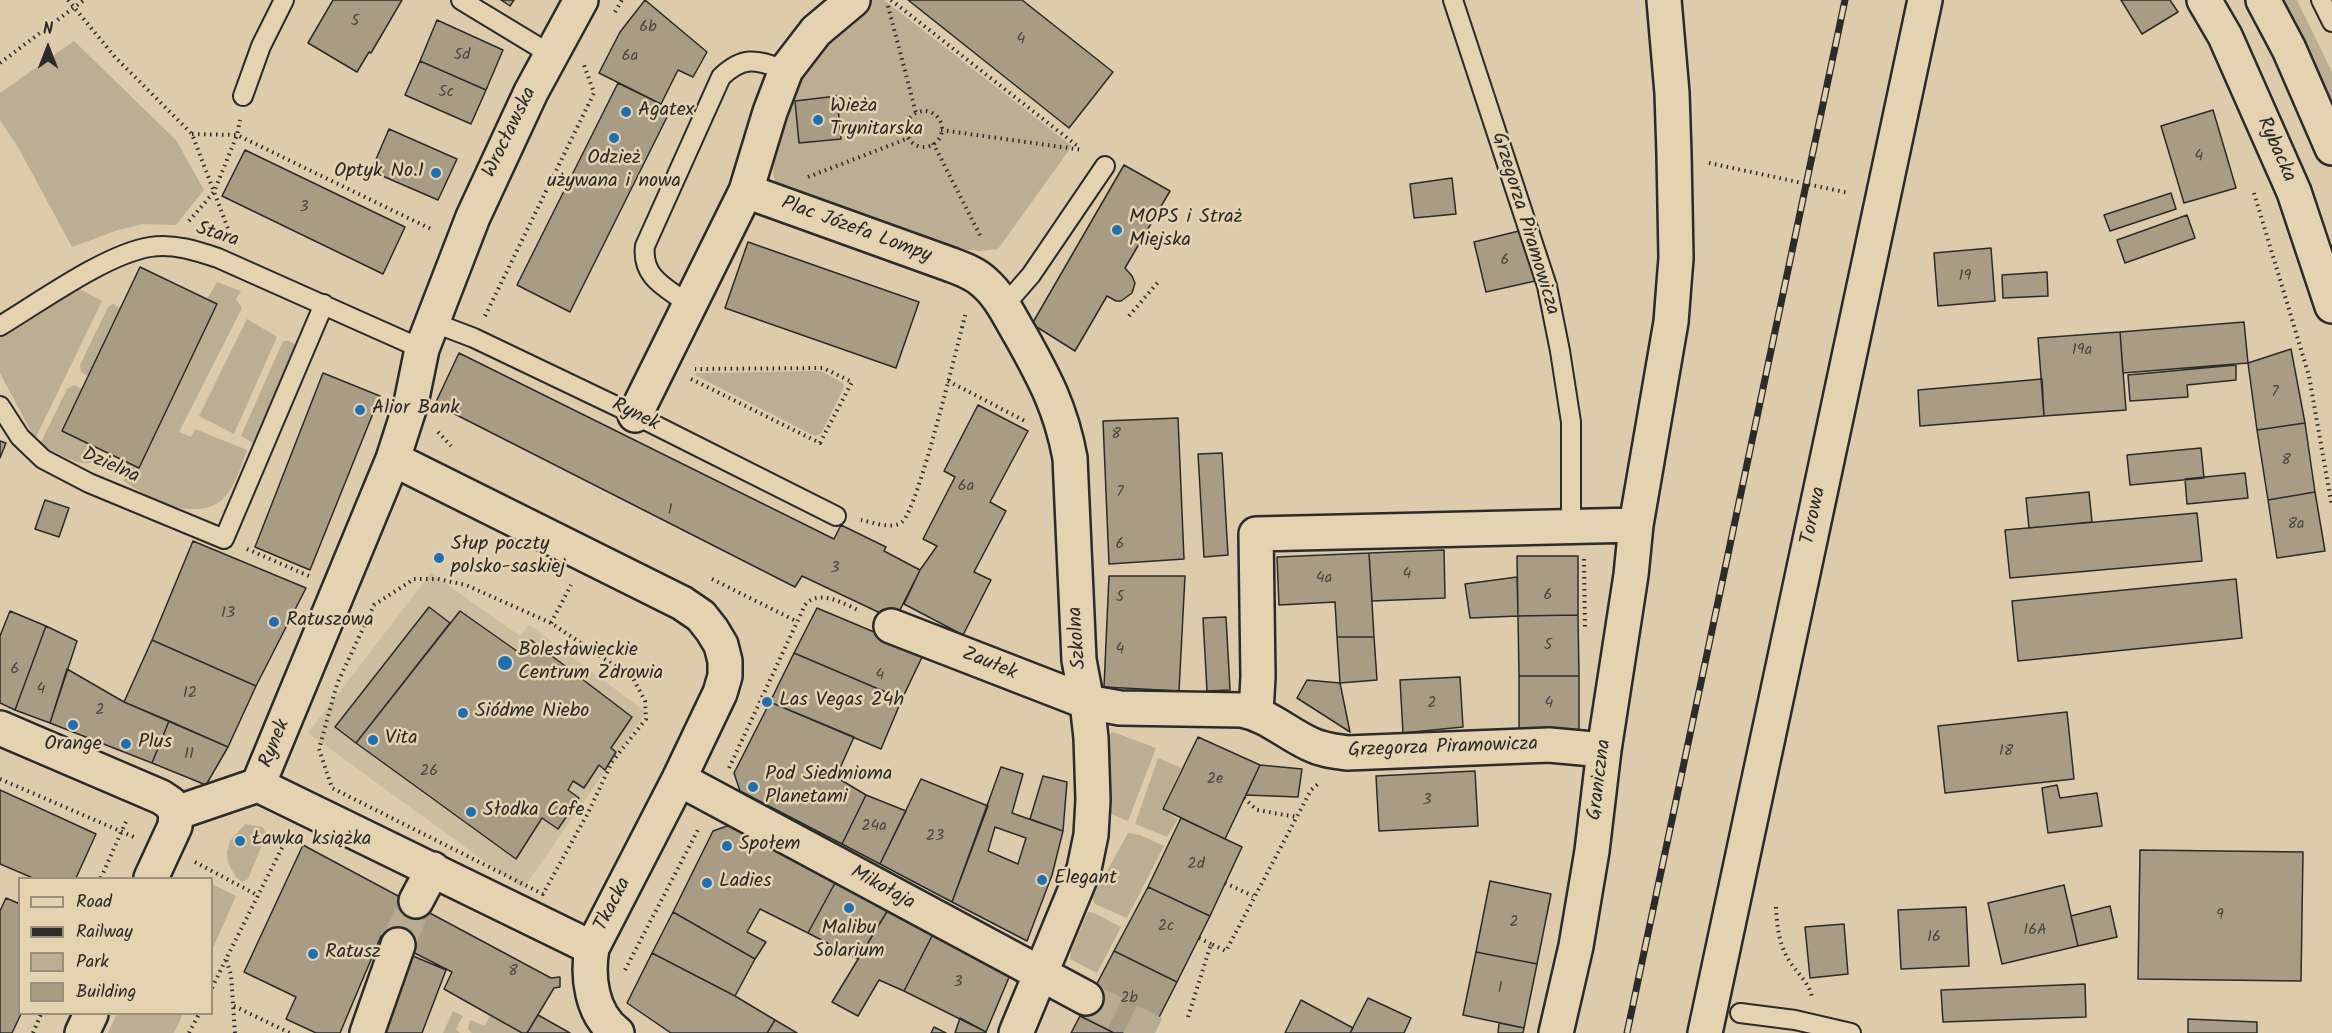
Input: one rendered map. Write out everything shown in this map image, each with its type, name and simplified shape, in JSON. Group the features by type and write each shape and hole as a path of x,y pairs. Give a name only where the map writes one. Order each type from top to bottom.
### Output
{"street":[{"name":"Wrocławska","path":"427,335 493,170 550,54 581,0"},
{"path":"635,415 746,191 770,112 786,70 816,31 853,0"},
{"name":"Graniczna","path":"1556,1033 1576,946 1592,850 1636,525 1669,332 1676,258 1672,93 1664,0"},
{"name":"Torowa","path":"1706,1033 1925,0"},
{"name":"Rybacka","path":"2204,0 2225,36 2294,192 2332,306"},
{"path":"2263,0 2289,49 2332,148"},
{"name":"Plac Józefa Lompy","path":"746,191 977,276 1004,306"},
{"name":"Szkolna","path":"1004,306 1048,383 1065,430 1070,458 1079,660 1087,702 1093,800 1091,835 1084,869 1016,1033"},
{"name":"Rynek","path":"427,335 411,403 393,459 258,786 592,948"},
{"name":"Tkacka","path":"393,459 682,603 701,616 721,645 725,661 725,676 720,693 592,948 589,965 590,986 602,1018 616,1033"},
{"path":"1256,713 1258,677 1256,534 1636,525"},
{"name":"Zaułek","path":"891,626 1087,702"},
{"name":"Grzegorza Piramowicza","path":"1087,702 1120,708 1226,709 1256,713 1310,744 1347,753 1549,745 1604,750"},
{"path":"0,728 161,797 170,803 176,813 175,826 152,877"},
{"name":"Mikołaja","path":"679,778 1086,998"},
{"path":"176,813 258,786"},
{"path":"416,901 433,869"},
{"path":"367,1033 398,945"},
{"path":"82,1033 91,1015"}],"lane":[{"path":"243,96 261,46 284,0"},
{"path":"461,0 550,54"},
{"name":"Grzegorza Piramowicza","path":"1453,0 1547,286 1571,422 1571,525"},
{"path":"2321,0 2332,22"},
{"path":"690,305 650,274 644,256 645,246 721,77 732,67 749,60 786,70"},
{"path":"1004,306 1031,275 1105,166"},
{"name":"Stara","path":"0,326 114,259 151,247 182,248 218,258 324,304 427,335"},
{"path":"224,539 324,304"},
{"name":"Rynek","path":"427,335 474,338 635,415 836,516"},
{"name":"Dzielna","path":"0,406 20,437 43,459 89,483 224,539"},
{"path":"1740,1013 1817,1025 1851,1033"}],"path":[{"path":"68,0 115,57 192,134 231,239"},
{"path":"0,63 84,0"},
{"path":"611,18 622,0"},
{"path":"889,0 916,113"},
{"path":"889,0 1105,166"},
{"path":"482,323 594,93 584,63"},
{"path":"926,111 936,116 941,130 938,140 923,147 909,138 906,127 911,116 926,111"},
{"path":"941,130 1081,149"},
{"path":"192,134 237,135 439,233"},
{"path":"185,225 214,192 237,135"},
{"path":"836,516 890,525 898,525 904,521 922,476 985,250 984,243 933,143"},
{"path":"1709,163 1860,195"},
{"path":"2252,184 2309,376 2332,507"},
{"path":"1129,316 1159,280"},
{"path":"684,375 820,443 852,382 823,368 686,369"},
{"path":"948,381 1034,426"},
{"path":"224,539 314,579"},
{"path":"703,574 796,621"},
{"path":"414,579 438,579 466,585 551,623 633,678 645,701 646,719 612,762 588,813 543,894 332,788 319,749 337,684 374,605 414,579"},
{"path":"725,776 796,621 810,599 824,597 834,599 891,626"},
{"path":"0,779 141,839"},
{"path":"1199,938 1226,951 1253,896 1311,790"},
{"path":"1244,798 1257,810 1297,818"},
{"path":"213,986 303,807"},
{"path":"625,972 704,818"},
{"path":"102,877 121,832"},
{"path":"191,860 257,895"},
{"path":"1225,883 1253,896"},
{"path":"1776,907 1778,934 1789,960 1811,990 1817,1025"},
{"path":"1188,1017 1211,944"},
{"path":"226,959 231,975 235,1033"},
{"path":"233,1006 290,1033"},
{"path":"33,1033 41,1015"},
{"path":"189,1033 198,1015"}],"shaded area":[{"path":"431,573 520,636 529,625 646,712 523,889 308,733"}],"green space":[{"path":"869,0 884,0 1072,146 998,249 979,251 960,249 775,184 773,172 779,117 797,64"},
{"path":"2284,0 2297,0 2332,72 2332,101"},
{"path":"74,41 176,140 204,190 176,225 143,224 118,230 72,247 19,149 0,120 0,93"},
{"path":"217,282 241,291 236,299 242,308 179,432 191,437 195,429 247,450 237,478 228,493 218,503 205,508 176,507 147,495 123,480 127,462 140,467 217,304 207,299"},
{"path":"78,288 102,301 35,439 0,373 0,336"},
{"path":"113,304 120,308 88,376 81,372 80,365 108,307"},
{"path":"247,319 277,337 234,434 199,416"},
{"path":"283,341 289,341 300,347 258,446 241,436"},
{"path":"821,371 843,383 844,387 821,434 815,436 695,375 696,373"},
{"path":"74,385 82,389 62,431 97,448 92,462 87,463 66,458 40,444 67,389"},
{"path":"1113,732 1156,748 1128,821 1109,813 1107,736"},
{"path":"1158,758 1181,768 1162,809 1178,819 1167,837 1135,824"},
{"path":"245,824 263,827 266,835 248,879 242,882 236,877 228,863 227,852 230,841"},
{"path":"1128,833 1140,835 1164,846 1127,918 1095,904 1092,898"},
{"path":"213,884 236,896 213,948"},
{"path":"1088,912 1121,927 1097,973 1070,959 1071,951"},
{"path":"453,1011 463,1016 456,1029 460,1033 443,1033"},
{"path":"117,1015 183,1015 174,1033 108,1033"},
{"path":"490,1015 522,1033 472,1033 468,1029 470,1020 485,1026"}],"building":[{"path":"333,0 402,0 371,53 369,52 357,72 308,43"},
{"path":"501,0 514,0 510,6"},
{"path":"645,0 707,52 693,77 678,70 661,104 599,73 620,32"},
{"path":"908,0 1022,0 1113,72 1069,128"},
{"path":"2121,0 2170,0 2178,12 2142,34"},
{"path":"437,20 503,50 486,90 420,61"},
{"path":"420,61 486,90 471,124 405,95"},
{"path":"618,83 671,109 570,312 517,285"},
{"name":"Wieża Trynitarska","path":"837,96 841,139 799,143 795,101"},
{"path":"2213,110 2236,188 2184,203 2161,126"},
{"path":"389,129 457,159 438,200 371,171"},
{"path":"245,150 405,227 383,274 222,196"},
{"name":"MOPS i Straż Miejska","path":"1124,165 1170,191 1125,268 1135,283 1132,293 1121,301 1107,296 1075,351 1032,324"},
{"path":"1452,178 1456,214 1414,218 1410,184"},
{"path":"2171,193 2176,209 2110,231 2104,215"},
{"path":"2187,215 2195,238 2125,263 2117,240"},
{"path":"1523,230 1535,281 1486,292 1474,242"},
{"path":"748,242 919,302 896,368 725,308"},
{"path":"1991,248 1995,301 1938,306 1934,253"},
{"path":"140,267 217,304 139,468 62,431"},
{"path":"2047,272 2048,296 2003,298 2002,275"},
{"path":"2244,322 2248,363 2123,373 2120,332"},
{"path":"2120,332 2126,410 2044,416 2038,338"},
{"path":"2291,349 2305,423 2257,430 2248,363"},
{"path":"459,353 834,539 841,525 886,547 884,551 920,570 895,620 802,576 795,587 435,404"},
{"path":"2236,365 2236,380 2187,385 2188,397 2130,401 2128,375"},
{"path":"323,373 380,396 310,570 255,547"},
{"path":"2042,379 2044,416 1920,426 1918,390"},
{"path":"978,405 1028,431 990,502 1006,511 974,572 991,580 963,635 904,604 920,570 937,546 923,539 955,477 944,471"},
{"path":"1178,418 1184,559 1109,564 1103,421"},
{"path":"2305,423 2315,492 2268,500 2257,430"},
{"path":"0,441 6,443 0,458"},
{"path":"2201,448 2204,478 2130,485 2127,455"},
{"path":"1222,453 1228,555 1204,557 1198,454"},
{"path":"2245,473 2248,498 2187,504 2185,479"},
{"path":"2089,492 2092,522 2029,528 2026,498"},
{"path":"2315,492 2325,551 2277,558 2268,500"},
{"path":"45,500 69,508 59,537 35,529"},
{"path":"2197,513 2202,561 2010,578 2005,530"},
{"path":"193,541 306,588 256,686 152,640"},
{"path":"1444,550 1445,598 1372,601 1369,553"},
{"path":"1369,553 1374,637 1337,637 1335,602 1279,605 1277,557"},
{"path":"1517,556 1578,556 1578,615 1518,616"},
{"path":"1109,576 1185,576 1179,691 1104,687"},
{"path":"1517,577 1518,616 1470,618 1465,584"},
{"path":"2236,579 2242,638 2018,661 2012,601"},
{"path":"429,607 450,623 356,743 335,727"},
{"path":"817,608 924,653 902,699 794,653"},
{"path":"10,611 46,626 15,710 0,703 0,636"},
{"path":"460,611 521,654 531,640 632,717 611,748 616,752 605,770 599,765 584,788 573,781 568,790 579,798 558,829 542,818 516,859 356,743"},
{"path":"1578,615 1579,676 1519,676 1518,616"},
{"path":"1226,617 1230,690 1207,691 1203,618"},
{"path":"46,626 77,641 50,723 15,710"},
{"path":"1337,637 1374,637 1377,680 1340,683"},
{"path":"152,640 256,686 228,747 124,702"},
{"path":"794,653 902,699 881,749 770,702"},
{"path":"67,669 124,702 169,721 152,763 50,723"},
{"path":"1519,676 1579,676 1579,732 1519,733"},
{"path":"1460,677 1463,727 1403,733 1400,680"},
{"path":"1307,680 1340,683 1350,732 1297,698"},
{"path":"770,702 854,737 836,777 866,795 842,844 740,791 734,773"},
{"path":"2067,712 2074,779 1945,793 1938,726"},
{"path":"169,721 228,747 206,785 152,763"},
{"path":"1198,737 1260,765 1225,839 1163,809"},
{"path":"1260,765 1302,769 1298,797 1246,795"},
{"path":"1001,767 1023,774 1012,813 1063,831 1052,875 1027,941 952,902","holes":["995,827 1026,838 1018,864 988,851"]},
{"path":"1475,771 1478,826 1379,831 1376,776"},
{"path":"1043,776 1067,782 1063,831 1030,819"},
{"path":"921,779 988,806 952,902 880,864"},
{"path":"2057,785 2060,798 2097,793 2102,826 2048,833 2042,788"},
{"path":"0,790 96,834 76,877 31,877 0,864"},
{"path":"866,795 906,811 880,864 842,844"},
{"path":"1181,818 1242,847 1210,916 1148,887"},
{"path":"730,825 835,883 808,933 760,909 747,932 766,942 755,959 673,912 713,831"},
{"name":"Ratusz","path":"303,845 551,978 560,977 560,987 554,988 527,1033 522,1033 444,989 452,972 381,936 340,1033 316,1033 286,1019 296,997 244,972"},
{"path":"2140,850 2303,852 2301,981 2138,979"},
{"path":"1490,881 1551,894 1537,964 1476,952"},
{"path":"835,883 888,910 858,959 808,933"},
{"path":"2064,885 2078,946 2002,964 1988,903"},
{"path":"1148,887 1210,916 1177,982 1114,951"},
{"path":"6,898 18,903 18,1015 21,1015 12,1033 0,1033 0,911"},
{"path":"2110,906 2117,937 2078,946 2071,916"},
{"path":"1966,907 1969,966 1901,969 1898,910"},
{"path":"888,910 933,934 904,991 879,980 858,1016 832,1002"},
{"path":"673,912 755,959 735,996 652,953"},
{"path":"1844,924 1848,974 1810,978 1805,927"},
{"path":"933,934 1010,975 986,1032 904,991"},
{"path":"1114,951 1177,982 1151,1033 1114,1033 1080,1016"},
{"path":"1476,952 1537,964 1524,1028 1463,1015"},
{"path":"406,953 446,970 422,1033 377,1033"},
{"path":"652,953 735,996 775,1020 767,1033 671,1033 627,1003"},
{"path":"2085,984 2086,1017 1943,1022 1941,990"},
{"path":"1368,998 1411,1018 1404,1033 1350,1033"},
{"path":"1301,1000 1353,1028 1350,1033 1285,1033"},
{"path":"538,1015 570,1033 527,1033"},
{"path":"1080,1016 1114,1033 1071,1033"},
{"path":"960,1018 986,1032 986,1033 955,1033"},
{"path":"2188,1019 2257,1022 2257,1033 2188,1033"},
{"path":"775,1020 797,1033 767,1033"},
{"path":"1499,1023 1524,1028 1523,1033 1498,1033"},
{"path":"934,1027 946,1033 931,1033"}],"tunnel":[{"path":"398,945 416,901"},
{"path":"1086,998 1155,1033"}],"railway":[{"path":"1627,1033 1845,0"}],"place":[{"name":"Agatex","path":"626,112"},
{"name":"Wieża Trynitarska","path":"818,120"},
{"name":"Odzież używana i nowa","path":"614,138"},
{"name":"Optyk No.1","path":"436,173"},
{"name":"MOPS i Straż Miejska","path":"1117,230"},
{"name":"Alior Bank","path":"360,410"},
{"name":"Słup poczty polsko-saskiej","path":"439,558"},
{"name":"Ratuszowa","path":"274,622"},
{"name":"Bolesławieckie Centrum Zdrowia","path":"505,663"},
{"name":"Las Vegas 24h","path":"767,702"},
{"name":"Siódme Niebo","path":"463,713"},
{"name":"Orange","path":"73,725"},
{"name":"Vita","path":"373,740"},
{"name":"Plus","path":"126,744"},
{"name":"Pod Siedmioma Planetami","path":"753,787"},
{"name":"Słodka Cafe","path":"471,812"},
{"name":"Ławka książka","path":"240,841"},
{"name":"Społem","path":"727,846"},
{"name":"Elegant","path":"1042,880"},
{"name":"Ladies","path":"707,883"},
{"name":"Malibu Solarium","path":"849,908"},
{"name":"Ratusz","path":"313,954"}]}
